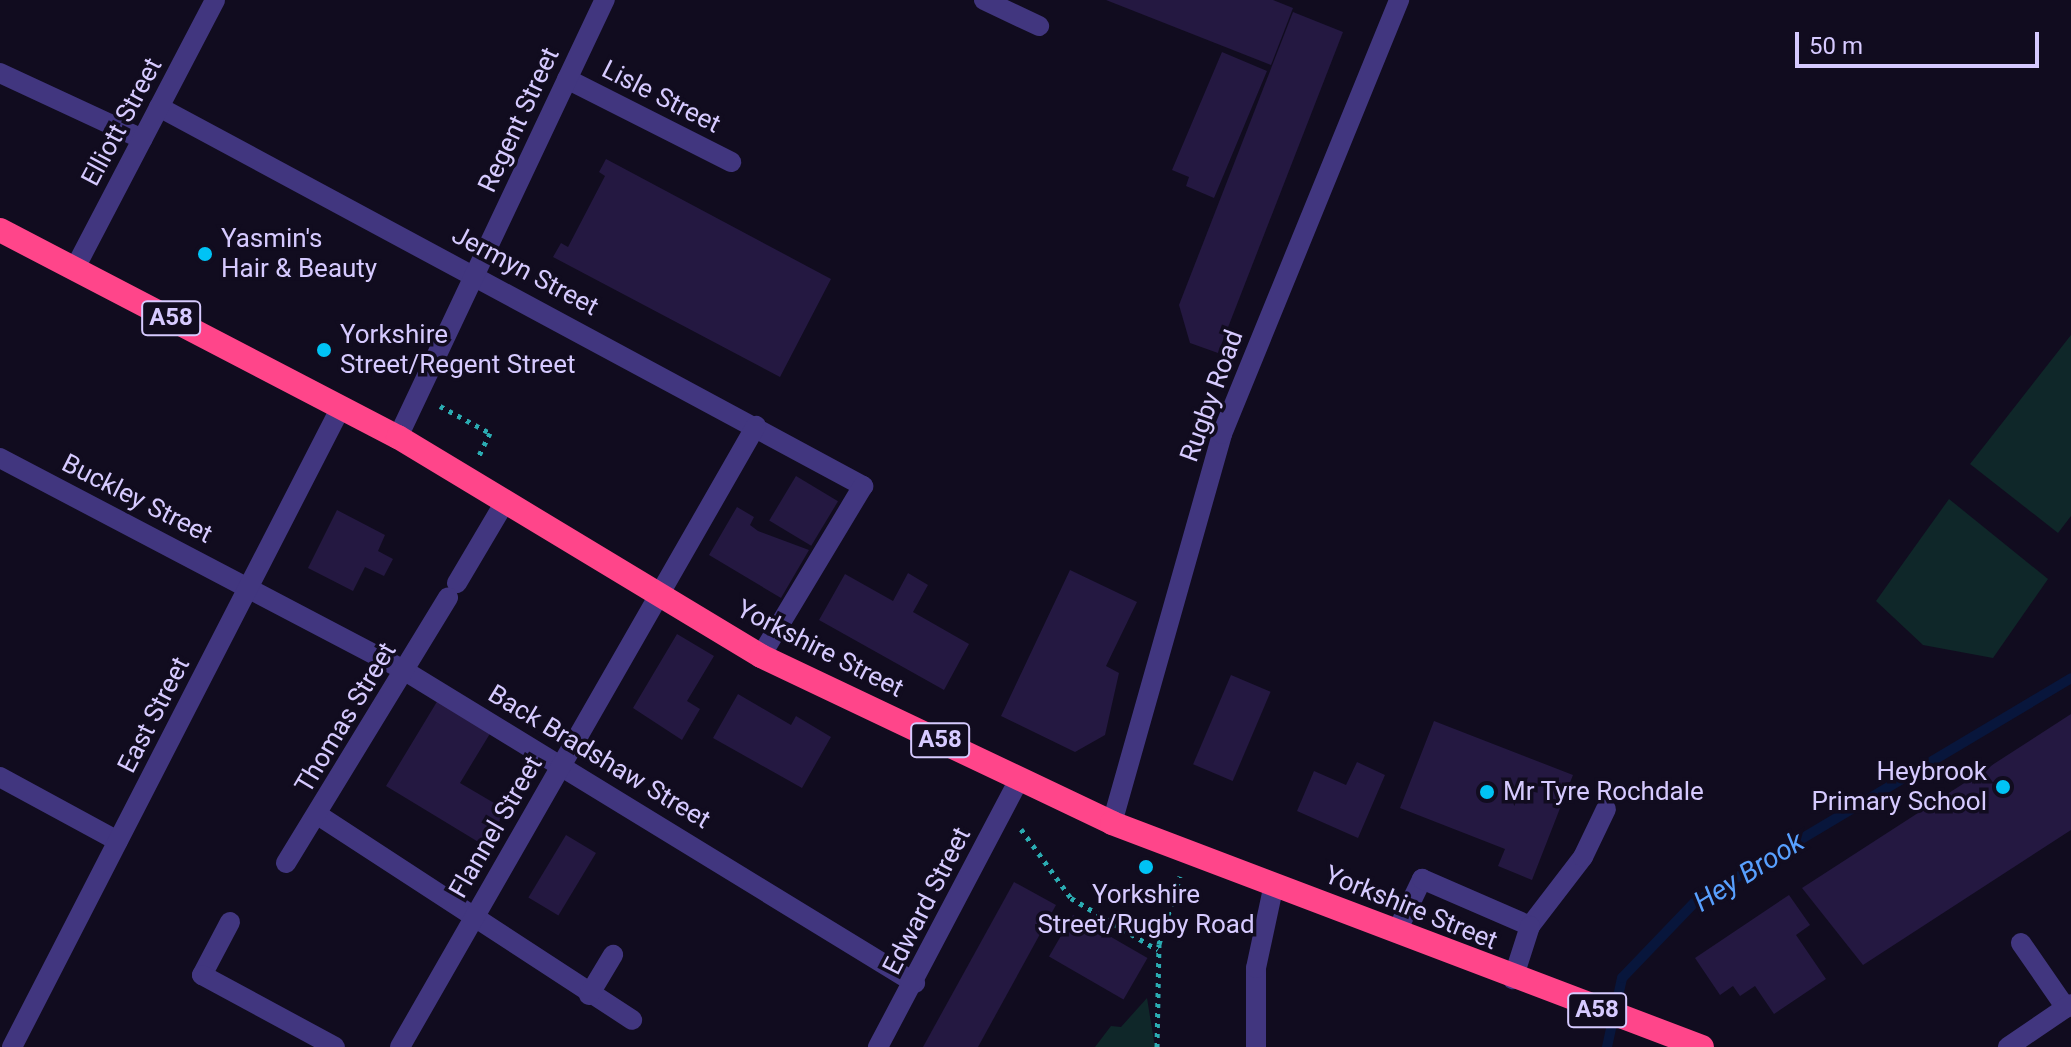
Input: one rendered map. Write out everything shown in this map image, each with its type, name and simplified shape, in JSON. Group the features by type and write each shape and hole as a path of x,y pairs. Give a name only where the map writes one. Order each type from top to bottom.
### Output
{"highway":[{"name":"Yorkshire Street","path":"0,230 398,437 661,592 761,656 1112,823 1397,931 1513,979 1692,1043"}],"street":[{"name":"Elliott Street","path":"75,268 215,0"},
{"name":"Regent Street","path":"398,437 605,0"},
{"path":"984,0 1039,26"},
{"name":"Rugby Road","path":"1112,823 1222,434 1399,0"},
{"path":"0,73 142,139"},
{"name":"Lisle Street","path":"567,79 731,162"},
{"name":"Jermyn Street","path":"159,107 475,273 863,486 761,656"},
{"name":"East Street","path":"12,1047 341,407"},
{"name":"Flannel Street","path":"400,1047 756,426"},
{"name":"Buckley Street","path":"0,458 250,585"},
{"name":"Thomas Street","path":"286,863 318,815 506,500"},
{"name":"Back Bradshaw Street","path":"250,585 563,762 915,983"},
{"path":"0,777 118,841"},
{"name":"Edward Street","path":"878,1047 915,983 1020,778"},
{"path":"1513,979 1530,926 1583,857 1606,809"},
{"path":"318,815 589,995 632,1020"},
{"path":"1397,931 1422,879 1530,926"},
{"path":"1256,1047 1256,968 1274,884"},
{"path":"230,922 202,975 335,1047"},
{"path":"2008,1047 2068,1006 2021,943"},
{"path":"589,995 613,955"}],"path":[{"path":"418,394 490,433"},
{"path":"1006,805 1050,879 1158,950"},
{"path":"1157,1047 1158,950 1188,852"}],"green space":[{"path":"2071,335 2071,516 2058,533 1970,464"},
{"path":"1949,499 2048,579 1993,658 1923,645 1876,601"},
{"path":"1147,998 1155,1047 1095,1047 1111,1026 1121,1027"}],"building":[{"path":"1106,0 1273,0 1293,8 1271,65"},
{"path":"1293,12 1343,32 1218,353 1190,343 1179,305"},
{"path":"1222,52 1267,71 1214,198 1186,186 1189,177 1172,170"},
{"path":"606,159 831,279 780,377 553,257 561,243 568,247 605,176 599,172"},
{"path":"796,476 838,501 811,546 769,521"},
{"path":"737,507 754,517 750,525 758,531 809,550 781,598 709,555"},
{"path":"337,510 385,535 378,551 393,559 384,576 365,567 353,591 308,568"},
{"path":"1070,570 1137,602 1106,666 1119,673 1105,735 1075,752 1001,716"},
{"path":"908,573 928,585 913,612 969,644 944,690 819,620 845,574 893,601"},
{"path":"677,634 714,656 687,701 700,709 682,740 633,708"},
{"path":"1231,675 1271,692 1233,781 1193,764"},
{"path":"738,694 791,725 796,716 831,737 802,788 713,738"},
{"path":"441,695 494,727 460,783 506,810 485,846 386,786"},
{"path":"2071,714 2071,830 1863,965 1802,888"},
{"name":"Mr Tyre Rochdale","path":"1434,721 1573,775 1532,880 1498,866 1505,849 1400,808"},
{"path":"1357,762 1385,775 1358,838 1297,811 1314,771 1346,785"},
{"path":"566,835 596,853 558,916 528,898"},
{"path":"1014,882 1056,905 978,1047 923,1047"},
{"path":"1789,895 1810,925 1796,935 1826,979 1774,1014 1755,986 1740,996 1733,986 1720,995 1695,958"},
{"path":"1073,915 1147,958 1123,1000 1049,957"}],"waterway":[{"name":"Hey Brook","path":"1607,1047 1622,978 1694,903 2071,678"}],"place":[{"name":"Yasmin's Hair & Beauty","path":"205,254"},
{"name":"Yorkshire Street/Regent Street","path":"324,350"},
{"name":"Heybrook Primary School","path":"2003,787"},
{"name":"Mr Tyre Rochdale","path":"1487,792"},
{"name":"Yorkshire Street/Rugby Road","path":"1146,867"}]}
